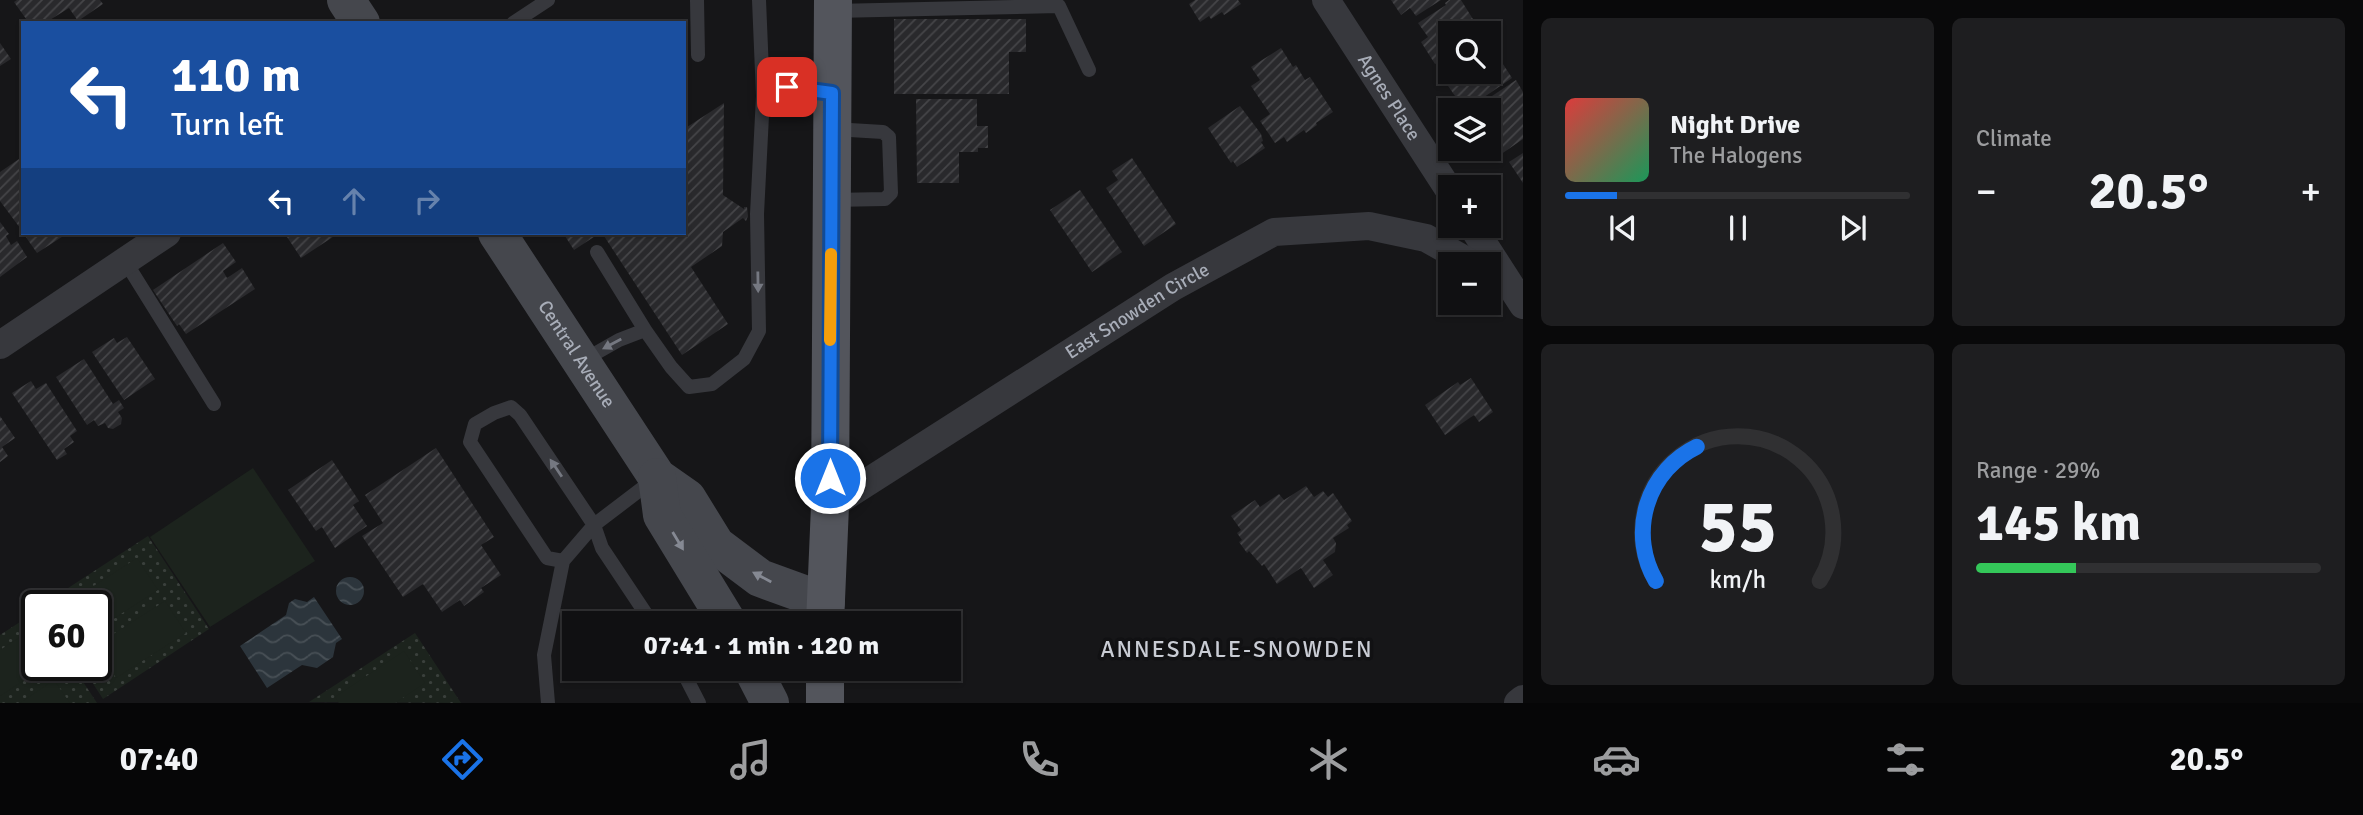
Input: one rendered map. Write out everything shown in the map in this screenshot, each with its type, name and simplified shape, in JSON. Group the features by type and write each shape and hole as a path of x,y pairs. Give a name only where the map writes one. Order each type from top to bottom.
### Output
{"main road":[{"path":"826,611 830,506 833,6"},
{"name":"Central Avenue","path":"498,235 657,477 687,498 716,545 760,578 824,611"},
{"name":"Central Avenue","path":"657,477 662,514 721,611"},
{"path":"759,681 770,703"},
{"path":"825,681 825,703"}],"street":[{"name":"Agnes Place","path":"1326,0 1439,175"},
{"name":"East Snowden Circle","path":"830,506 1173,286 1274,232 1369,226 1426,238 1451,252"},
{"path":"0,345 164,235"},
{"path":"1479,238 1508,289"},
{"path":"1518,703 1523,699"}],"lane":[{"path":"516,21 548,0"},
{"path":"697,0 698,55"},
{"path":"597,251 671,367 689,387 712,384 744,359 759,331 757,214 763,96 759,0"},
{"path":"833,6 1059,6 1088,70"},
{"path":"763,96 787,87 889,137 891,193 885,199 831,200"},
{"path":"125,261 214,404"},
{"path":"581,361 619,340 646,330"},
{"path":"563,561 547,558 470,442 475,424 494,413 511,407 520,415 594,525 602,548 644,611"},
{"path":"548,703 544,655 563,561 594,525 657,477"},
{"path":"688,681 699,703"}],"shaded area":[{"path":"253,468 315,561 210,627 150,537"},
{"path":"148,536 209,629 103,699 91,681 112,681 112,590 65,590"},
{"path":"137,558 158,590 112,620 112,590 87,590"},
{"path":"165,601 186,633 116,678 112,671 112,635"},
{"path":"21,621 21,681 83,681 97,703 0,703 0,635"},
{"path":"415,633 461,703 309,702"},
{"path":"21,637 23,681 0,696 0,650"},
{"path":"404,651 425,683 395,703 339,703 335,697"},
{"path":"55,681 70,703 20,703"}],"water":[{"path":"350,577 360,581 364,591 360,601 350,605 340,601 336,591 340,581"},
{"path":"314,597 342,639 336,643 333,657 317,668 302,665 267,688 240,646 286,615 289,603 295,599 307,602"}],"building":[{"path":"100,0 103,4 78,21 69,8 48,21 28,21 14,2"},
{"path":"1195,0 1238,0 1241,4 1224,15 1222,12 1200,22 1189,4"},
{"path":"1391,0 1441,0 1416,16 1410,8 1401,15"},
{"path":"1449,0 1461,0 1474,21 1438,21 1438,62 1435,64 1421,42 1428,37 1418,23 1446,5"},
{"path":"894,19 1026,19 1026,52 1009,52 1009,94 894,94"},
{"path":"0,43 11,59 0,66"},
{"path":"1281,48 1305,80 1310,77 1333,112 1306,133 1304,130 1287,142 1284,137 1275,143 1260,121 1270,114 1251,86 1260,80 1251,67"},
{"path":"1501,61 1512,78 1483,98 1456,98 1447,84 1501,84"},
{"path":"1516,80 1523,92 1523,139 1501,154 1501,98 1489,98"},
{"path":"916,99 977,99 977,126 988,126 988,148 978,148 978,152 959,152 959,183 917,183"},
{"path":"724,103 723,195 744,209 747,207 748,216 746,221 743,218 723,232 722,246 691,267 728,324 682,355 603,235 686,235 686,128"},
{"path":"1240,106 1261,134 1261,142 1265,148 1237,167 1233,161 1231,163 1208,128"},
{"path":"1523,153 1523,183 1509,162"},
{"path":"1132,158 1176,224 1144,246 1106,188 1118,180 1112,171"},
{"path":"19,159 21,162 21,229 0,201 0,172"},
{"path":"1080,190 1122,252 1092,272 1050,210"},
{"path":"0,222 9,234 6,236 11,245 17,241 27,257 0,277"},
{"path":"24,235 65,235 37,253"},
{"path":"290,235 336,235 301,258 287,237"},
{"path":"564,235 597,235 574,250"},
{"path":"223,243 236,262 223,271 227,278 242,268 255,289 186,334 179,324 177,326 153,290"},
{"path":"127,337 155,379 124,400 92,352 114,338 117,343"},
{"path":"84,359 113,404 119,400 124,408 118,412 122,418 121,424 113,429 108,428 105,423 98,426 94,420 87,425 56,377"},
{"path":"1471,378 1493,412 1479,422 1474,415 1445,435 1425,405 1458,382 1460,385"},
{"path":"31,381 36,389 46,383 77,431 70,436 74,442 64,449 67,454 57,460 12,393"},
{"path":"0,416 15,438 2,447 8,456 0,462"},
{"path":"436,448 494,537 481,545 501,575 481,588 484,592 464,606 460,600 442,612 423,584 403,597 362,536 383,523 365,495"},
{"path":"332,460 359,501 353,505 367,526 335,548 322,527 316,531 288,490"},
{"path":"1306,486 1314,497 1323,491 1328,497 1333,493 1352,521 1347,525 1349,528 1333,538 1336,543 1335,552 1323,560 1333,575 1314,588 1301,568 1277,584 1264,564 1262,566 1249,551 1247,553 1239,542 1242,540 1237,533 1241,530 1231,516 1255,500 1260,507 1279,494 1284,500"}],"slow traffic":[{"path":"830,340 831,254"}],"district":[{"name":"ANNESDALE-SNOWDEN","path":"1237,649"}],"route":[{"path":"787,87 832,93 830,478"}]}
